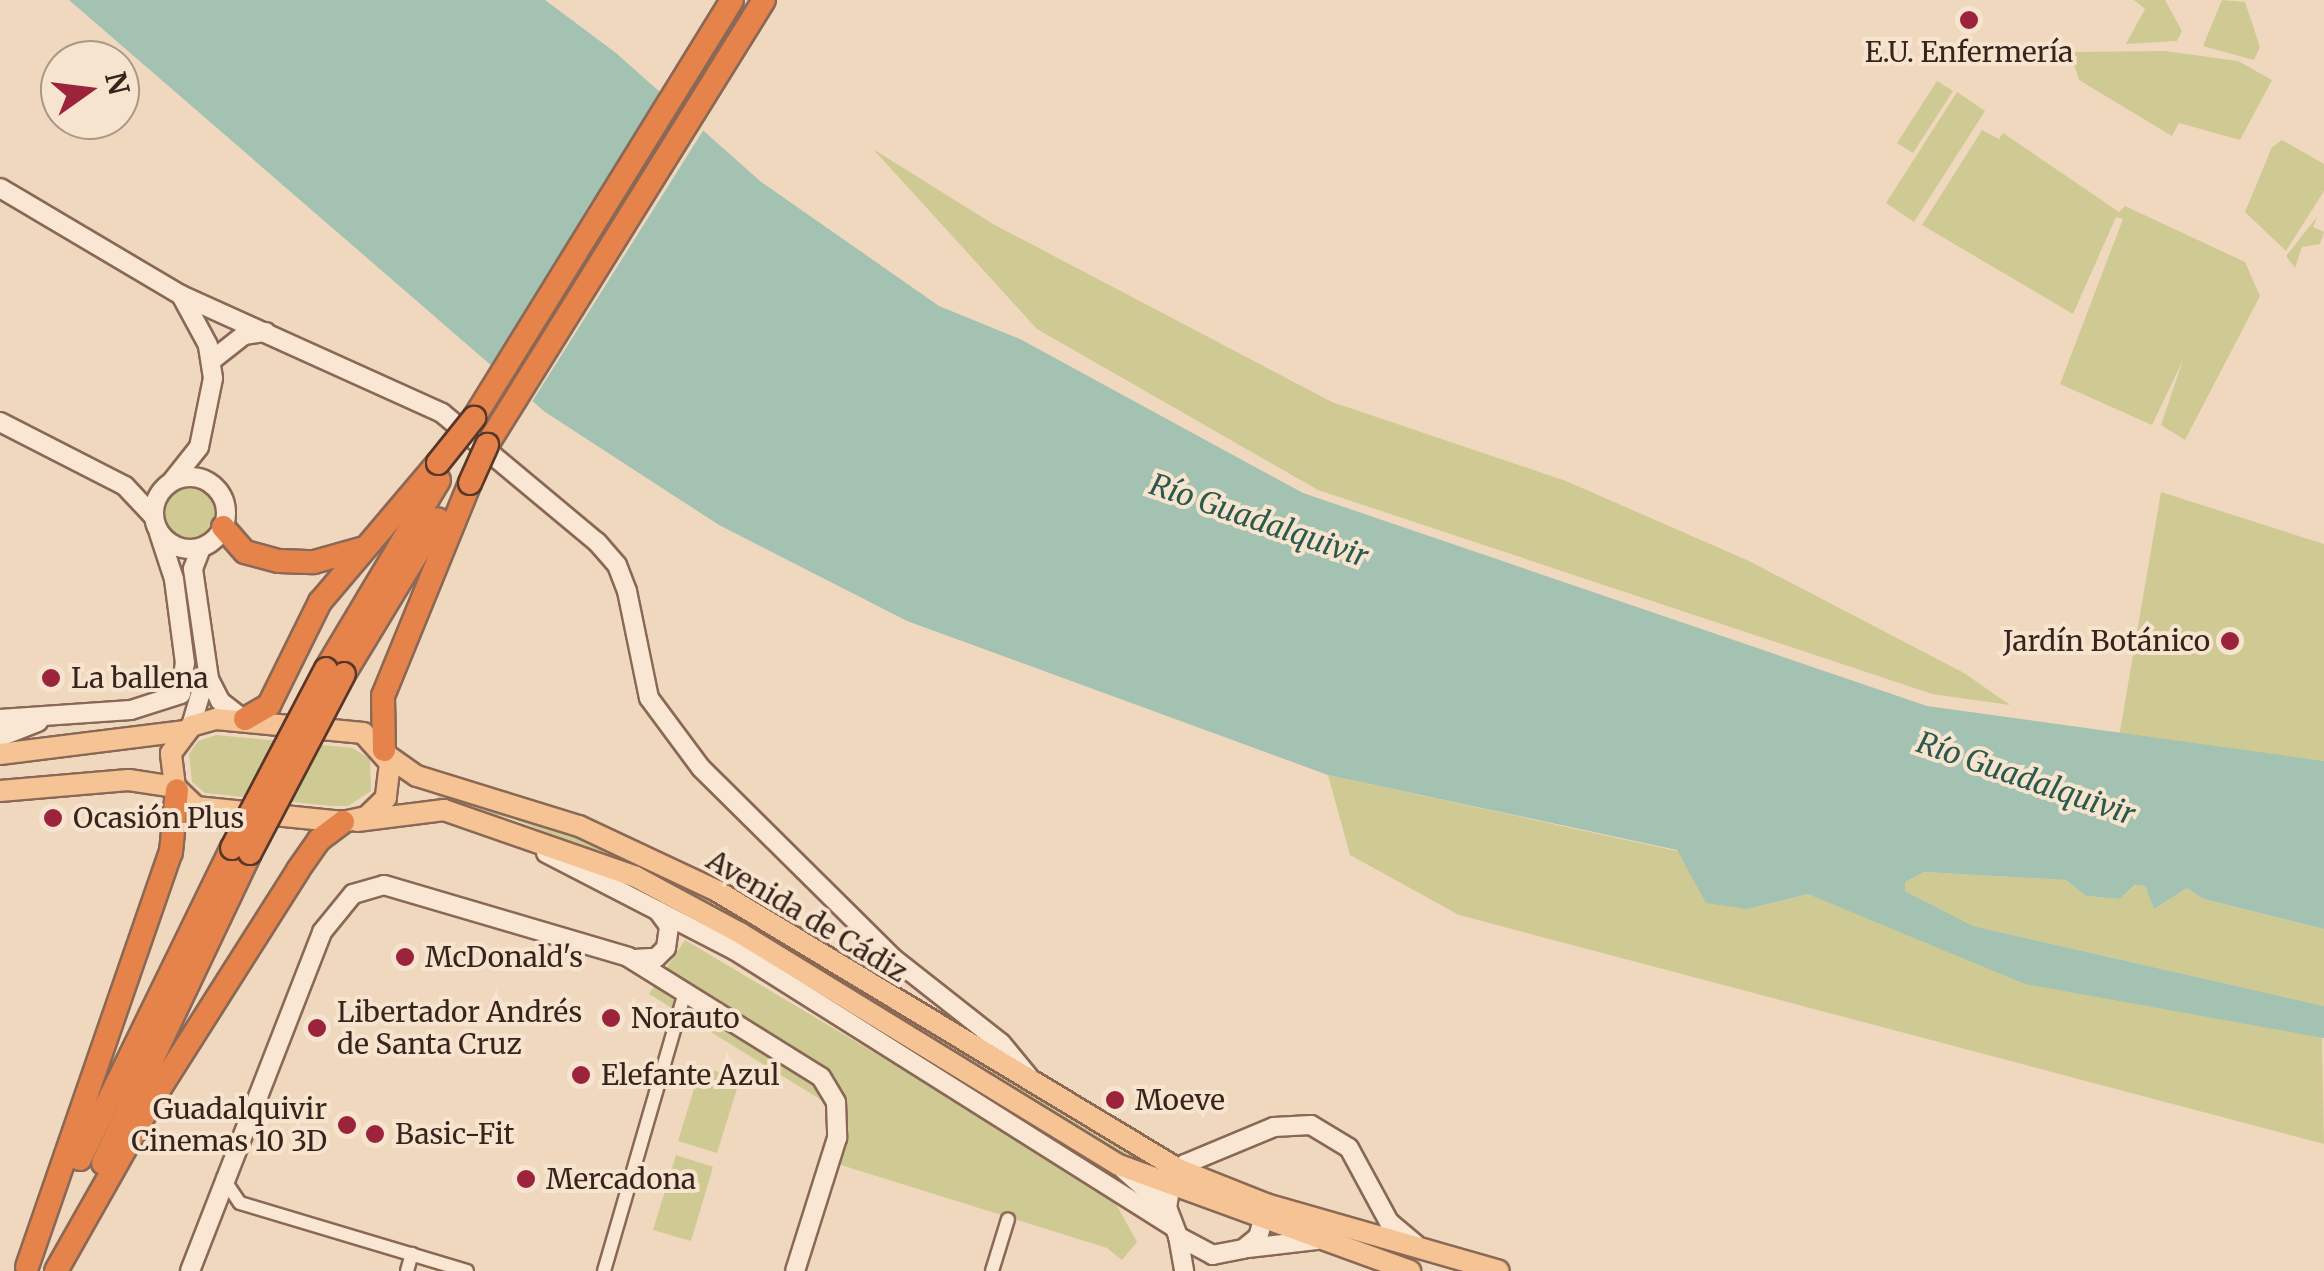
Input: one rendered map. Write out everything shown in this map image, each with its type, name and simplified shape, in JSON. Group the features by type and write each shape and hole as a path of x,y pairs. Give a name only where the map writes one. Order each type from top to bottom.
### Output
{"highway":[{"path":"386,753 383,696 474,418 732,0"},
{"path":"244,719 272,700 301,633 361,549 487,445 764,0"},
{"path":"26,1269 335,671 454,473"},
{"path":"223,527 245,552 280,562 314,562 361,549"},
{"path":"26,1269 171,852 176,788"},
{"path":"56,1271 158,1091 298,870 319,840 350,822"},
{"path":"56,1271 241,851"}],"main road":[{"name":"Avenida de Cádiz","path":"187,729 244,719 356,731 418,776 579,826 700,882 1174,1177"},
{"path":"0,754 187,729"},
{"path":"0,791 129,780 176,788 170,760 187,729"},
{"path":"350,822 386,798 386,753"},
{"name":"Avenida de Cádiz","path":"176,788 211,812 350,822 444,810 540,839 662,890 1118,1165 1174,1177 1266,1213 1316,1240 1410,1271"},
{"name":"Avenida de Cádiz","path":"1266,1213 1499,1271"}],"street":[{"path":"0,188 181,295 442,413 596,542 617,565 627,591 654,706 712,781 910,973 1001,1043 1034,1087"},
{"path":"181,295 201,326 211,361 199,447 210,482 226,508 223,527 200,548 193,569"},
{"path":"211,361 244,335 267,332"},
{"path":"0,422 125,486 180,548 193,569 206,664 203,701 187,729"},
{"path":"0,719 162,706 184,690 174,579 156,525 169,483 199,447"},
{"path":"125,486 210,482"},
{"path":"180,548 200,548"},
{"path":"206,664 220,701 244,719"},
{"path":"0,737 63,716"},
{"name":"Avenida de Cádiz","path":"444,810 649,904 708,936 1172,1224"},
{"path":"190,1271 300,976 322,932 352,894 397,886 660,965 689,998 811,1068 830,1086 838,1138 795,1271"},
{"path":"649,904 669,926 660,965"},
{"path":"660,965 688,938 708,936"},
{"path":"604,1271 689,998"},
{"name":"Avenida de Cádiz","path":"898,1053 973,1076"},
{"name":"Avenida de Cádiz","path":"1174,1177 1274,1127 1311,1125 1348,1148 1389,1222 1425,1250"},
{"name":"Avenida de Cádiz","path":"1118,1165 1172,1224"},
{"path":"1174,1177 1172,1224 1184,1271"},
{"path":"223,1178 240,1203 467,1271"},
{"path":"1243,1249 1266,1213"},
{"path":"992,1271 1008,1219"},
{"path":"1172,1224 1214,1255"},
{"path":"1202,1271 1214,1255 1316,1240"},
{"path":"407,1271 412,1254"}],"shaded area":[{"path":"2134,0 2165,0 2182,31 2177,41 2126,44 2145,9"},
{"path":"2222,0 2245,2 2260,47 2254,60 2203,46"},
{"path":"2165,51 2238,61 2272,80 2240,140 2179,123 2172,136 2079,80 2070,52"},
{"path":"1937,81 1953,91 1913,153 1897,143"},
{"path":"1957,92 1985,111 1914,222 1886,203"},
{"path":"1982,130 1999,139 2003,133 2119,212 2125,206 2245,262 2260,296 2185,440 2161,425 2183,360 2152,425 2060,384 2123,219 2116,217 2073,314 1922,225"},
{"path":"2282,140 2324,164 2324,191 2286,251 2245,212 2272,147"},
{"path":"873,149 993,224 1332,402 1566,481 1749,561 1964,673 2010,705 1932,694 1318,490 1037,329"},
{"path":"2317,217 2313,227 2324,232 2320,244 2302,247 2295,268 2286,256"},
{"path":"190,487 208,495 216,513 208,531 190,539 172,531 164,513 172,495"},
{"name":"Jardín Botánico","path":"2161,492 2324,544 2324,761 2119,737"},
{"path":"216,735 353,748 370,759 371,791 348,806 205,793 192,782 189,754 198,741"},
{"path":"1328,775 1677,851 1747,909 1808,894 1906,931 2322,1037 2324,1144 1459,915 1350,855"},
{"path":"439,790 551,823 697,888 1152,1162 1149,1168 1094,1142 642,870 513,819 437,800"},
{"path":"1924,872 2066,880 2086,896 2120,899 2136,885 2145,886 2154,909 2187,888 2196,890 2204,899 2324,929 2324,1006 1973,926 1905,891 1905,882"},
{"path":"685,940 1018,1138 1116,1204 1137,1242 1122,1260 1107,1248 825,1160 833,1131 823,1101 649,994"},
{"path":"701,1066 740,1079 717,1153 678,1141"},
{"path":"676,1155 713,1167 691,1241 653,1230"}],"water":[{"name":"Río Guadalquivir","path":"69,0 545,0 616,53 760,181 939,306 1020,339 1303,493 1927,706 2324,761 2324,929 2204,899 2187,888 2154,909 2145,886 2135,885 2120,899 2086,896 2066,880 1924,872 1905,882 1905,891 1973,926 2324,1006 2324,1038 2025,984 1808,894 1747,909 1706,903 1677,850 1328,775 907,621 719,525 545,412 140,61 140,40 115,40"}],"pier":[{"path":"663,88 706,126 530,405 489,370"}],"place":[{"name":"E.U. Enfermería","path":"1969,20"},
{"name":"Jardín Botánico","path":"2230,641"},
{"name":"La ballena","path":"51,678"},
{"name":"Ocasión Plus","path":"53,818"},
{"name":"McDonald's","path":"405,957"},
{"name":"Norauto","path":"611,1018"},
{"name":"Libertador Andrés de Santa Cruz","path":"317,1028"},
{"name":"Elefante Azul","path":"581,1075"},
{"name":"Moeve","path":"1115,1100"},
{"name":"Guadalquivir Cinemas 10 3D","path":"347,1125"},
{"name":"Basic-Fit","path":"375,1134"},
{"name":"Mercadona","path":"526,1179"}]}
